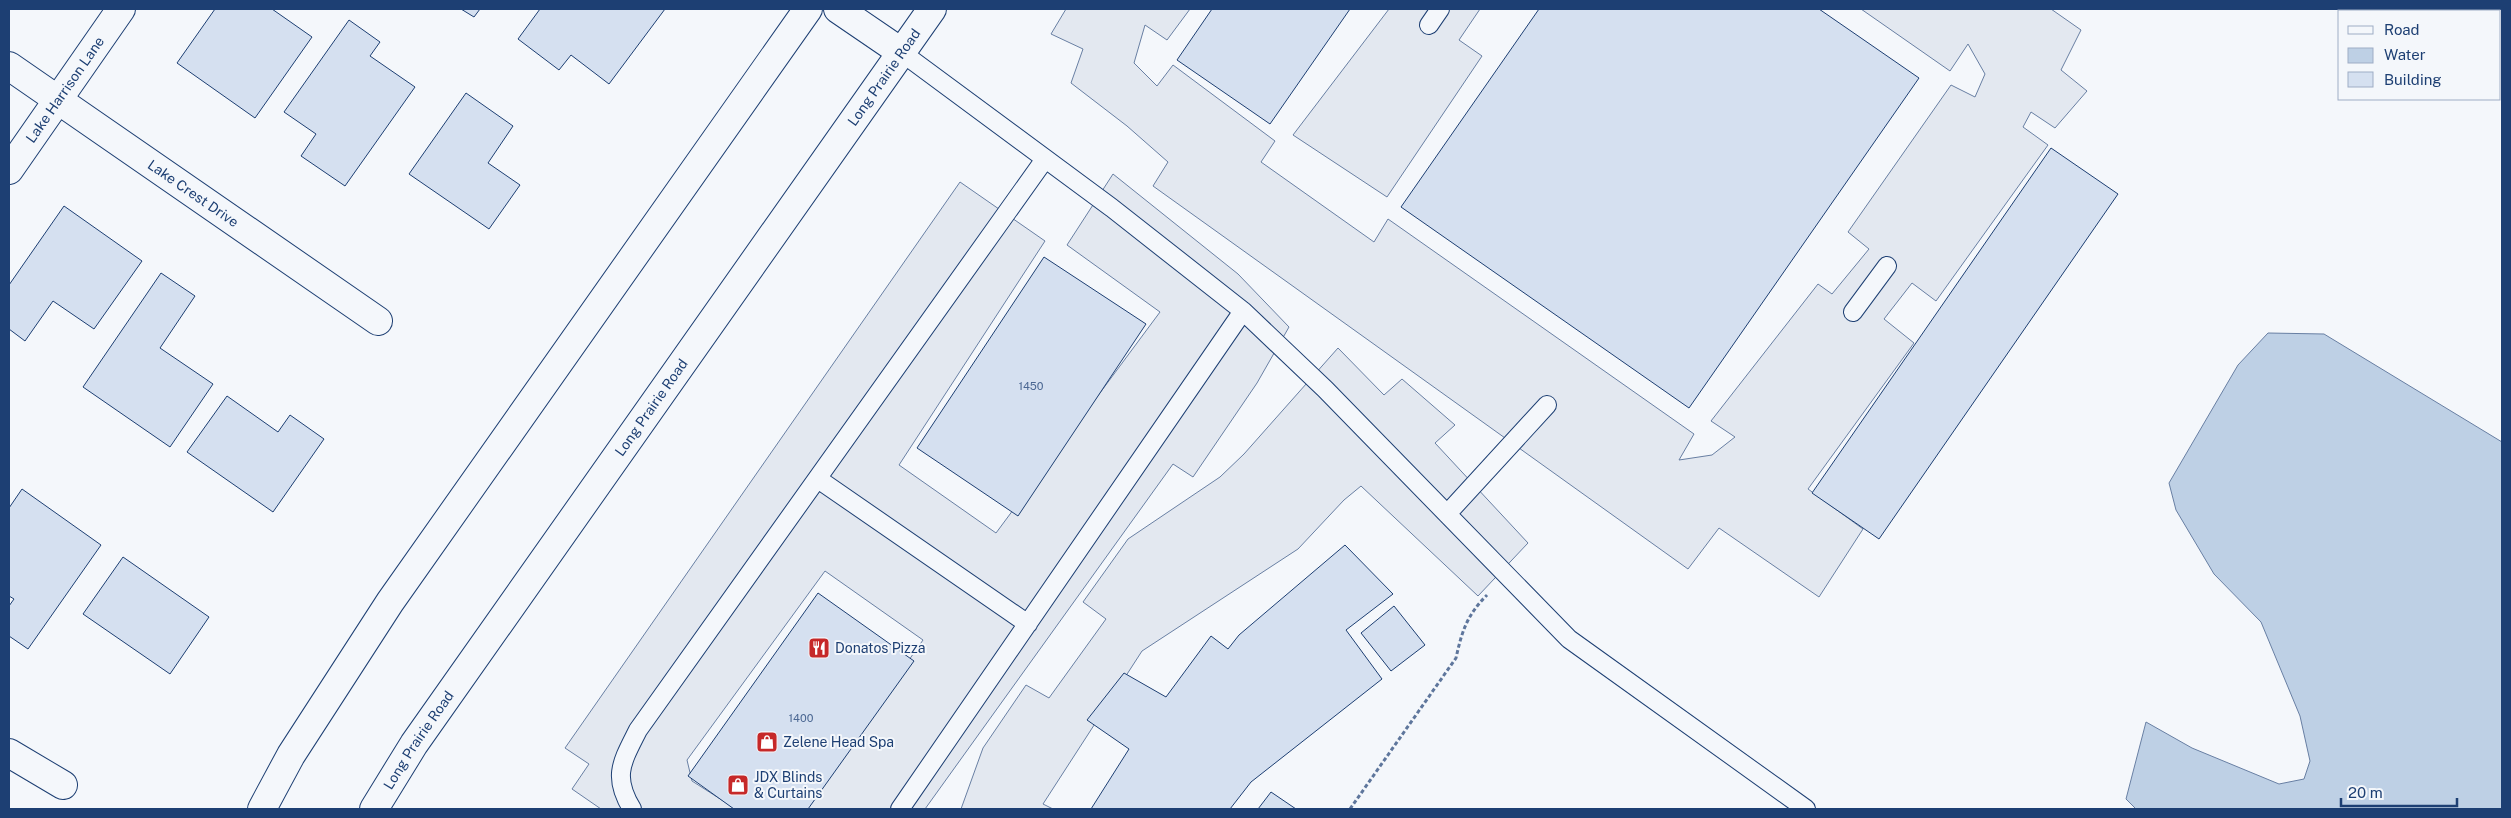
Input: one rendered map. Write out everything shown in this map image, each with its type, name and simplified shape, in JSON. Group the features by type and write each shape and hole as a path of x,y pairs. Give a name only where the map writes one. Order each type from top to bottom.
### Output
{"main road":[{"name":"Lake Harrison Lane","path":"9,170 120,9"},
{"path":"262,809 291,755 390,602 808,9"},
{"path":"838,9 901,52"},
{"name":"Long Prairie Road","path":"374,809 420,736 932,9"},
{"name":"Lake Crest Drive","path":"9,66 378,321"},
{"path":"9,753 63,785"}],"lane":[{"path":"1428,24 1440,9"},
{"path":"901,52 1045,159 1243,311 1331,395 1569,639 1806,809"},
{"path":"632,809 622,792 622,761 638,730 1045,159"},
{"path":"1853,312 1886,266"},
{"path":"900,809 1243,311"},
{"path":"1447,514 1547,405"},
{"path":"818,479 1028,624"}],"path":[{"path":"1350,809 1456,658 1462,631 1473,610 1506,575"}],"shaded area":[{"path":"1066,9 1190,9 1167,40 1145,25 1134,63 1157,86 1173,65 1275,141 1261,162 1374,242 1388,219 1694,434 1679,460 1712,455 1735,437 1711,421 1818,284 1832,294 1869,249 1848,232 1951,85 1975,97 1985,74 1968,44 1950,71 1861,9 2051,9 2081,30 2061,70 2087,91 2055,128 2031,112 2023,127 2048,145 1936,301 1912,283 1884,319 1914,343 1808,489 1863,529 1819,597 1719,528 1688,569 1153,186 1168,162 1127,126 1071,83 1083,49 1051,34"},
{"path":"1389,9 1480,9 1459,40 1482,56 1387,197 1293,135"},
{"path":"1113,174 1238,274 1289,327 1257,383 1193,477 1173,464 925,809 804,809 923,640 825,571 687,760 692,781 736,809 601,809 572,789 589,764 565,748 960,182 1045,241 899,465 996,533 1160,312 1067,245"},
{"path":"1338,348 1384,395 1402,379 1455,425 1435,443 1528,543 1478,596 1361,486 1344,500 1298,549 1142,651 1043,804 1053,809 961,809 983,748 1026,685 1049,698 1106,619 1083,602 1128,539 1220,477 1244,454"}],"water":[{"path":"2268,333 2324,334 2502,442 2502,809 2136,809 2126,799 2146,722 2192,748 2279,784 2304,779 2310,761 2300,716 2261,622 2214,574 2176,510 2169,483 2238,365"}],"building":[{"path":"215,9 272,9 312,37 255,118 177,63"},
{"path":"461,9 480,9 474,17"},
{"path":"540,9 665,9 609,84 571,55 559,70 518,39"},
{"path":"1212,9 1350,9 1270,124 1177,60"},
{"path":"1539,9 1819,9 1919,78 1689,408 1401,207"},
{"path":"349,20 380,42 370,56 415,87 345,186 301,156 316,134 284,112"},
{"path":"466,93 513,126 488,163 520,185 489,229 409,174"},
{"path":"2051,148 2118,194 1879,539 1812,493"},
{"path":"64,206 142,261 94,329 53,301 25,341 9,329 9,285"},
{"path":"1044,257 1146,324 1018,516 917,448"},
{"path":"161,273 195,296 160,348 213,384 170,447 83,387"},
{"path":"227,396 278,432 290,415 324,439 273,512 187,452"},
{"path":"22,489 101,545 28,649 9,636 9,606 14,599 9,596 9,508"},
{"path":"1345,545 1393,594 1346,630 1382,679 1251,782 1230,809 1091,809 1129,749 1087,720 1124,673 1166,697 1211,636 1228,649 1239,635"},
{"path":"123,557 209,617 170,674 83,614"},
{"path":"818,593 914,661 808,809 734,809 688,776"},
{"path":"1394,606 1425,645 1391,671 1361,633"},
{"path":"1271,792 1296,809 1258,809"}],"place":[{"name":"Donatos Pizza","path":"819,648"},
{"name":"Zelene Head Spa","path":"767,742"},
{"name":"JDX Blinds & Curtains","path":"738,785"}]}
